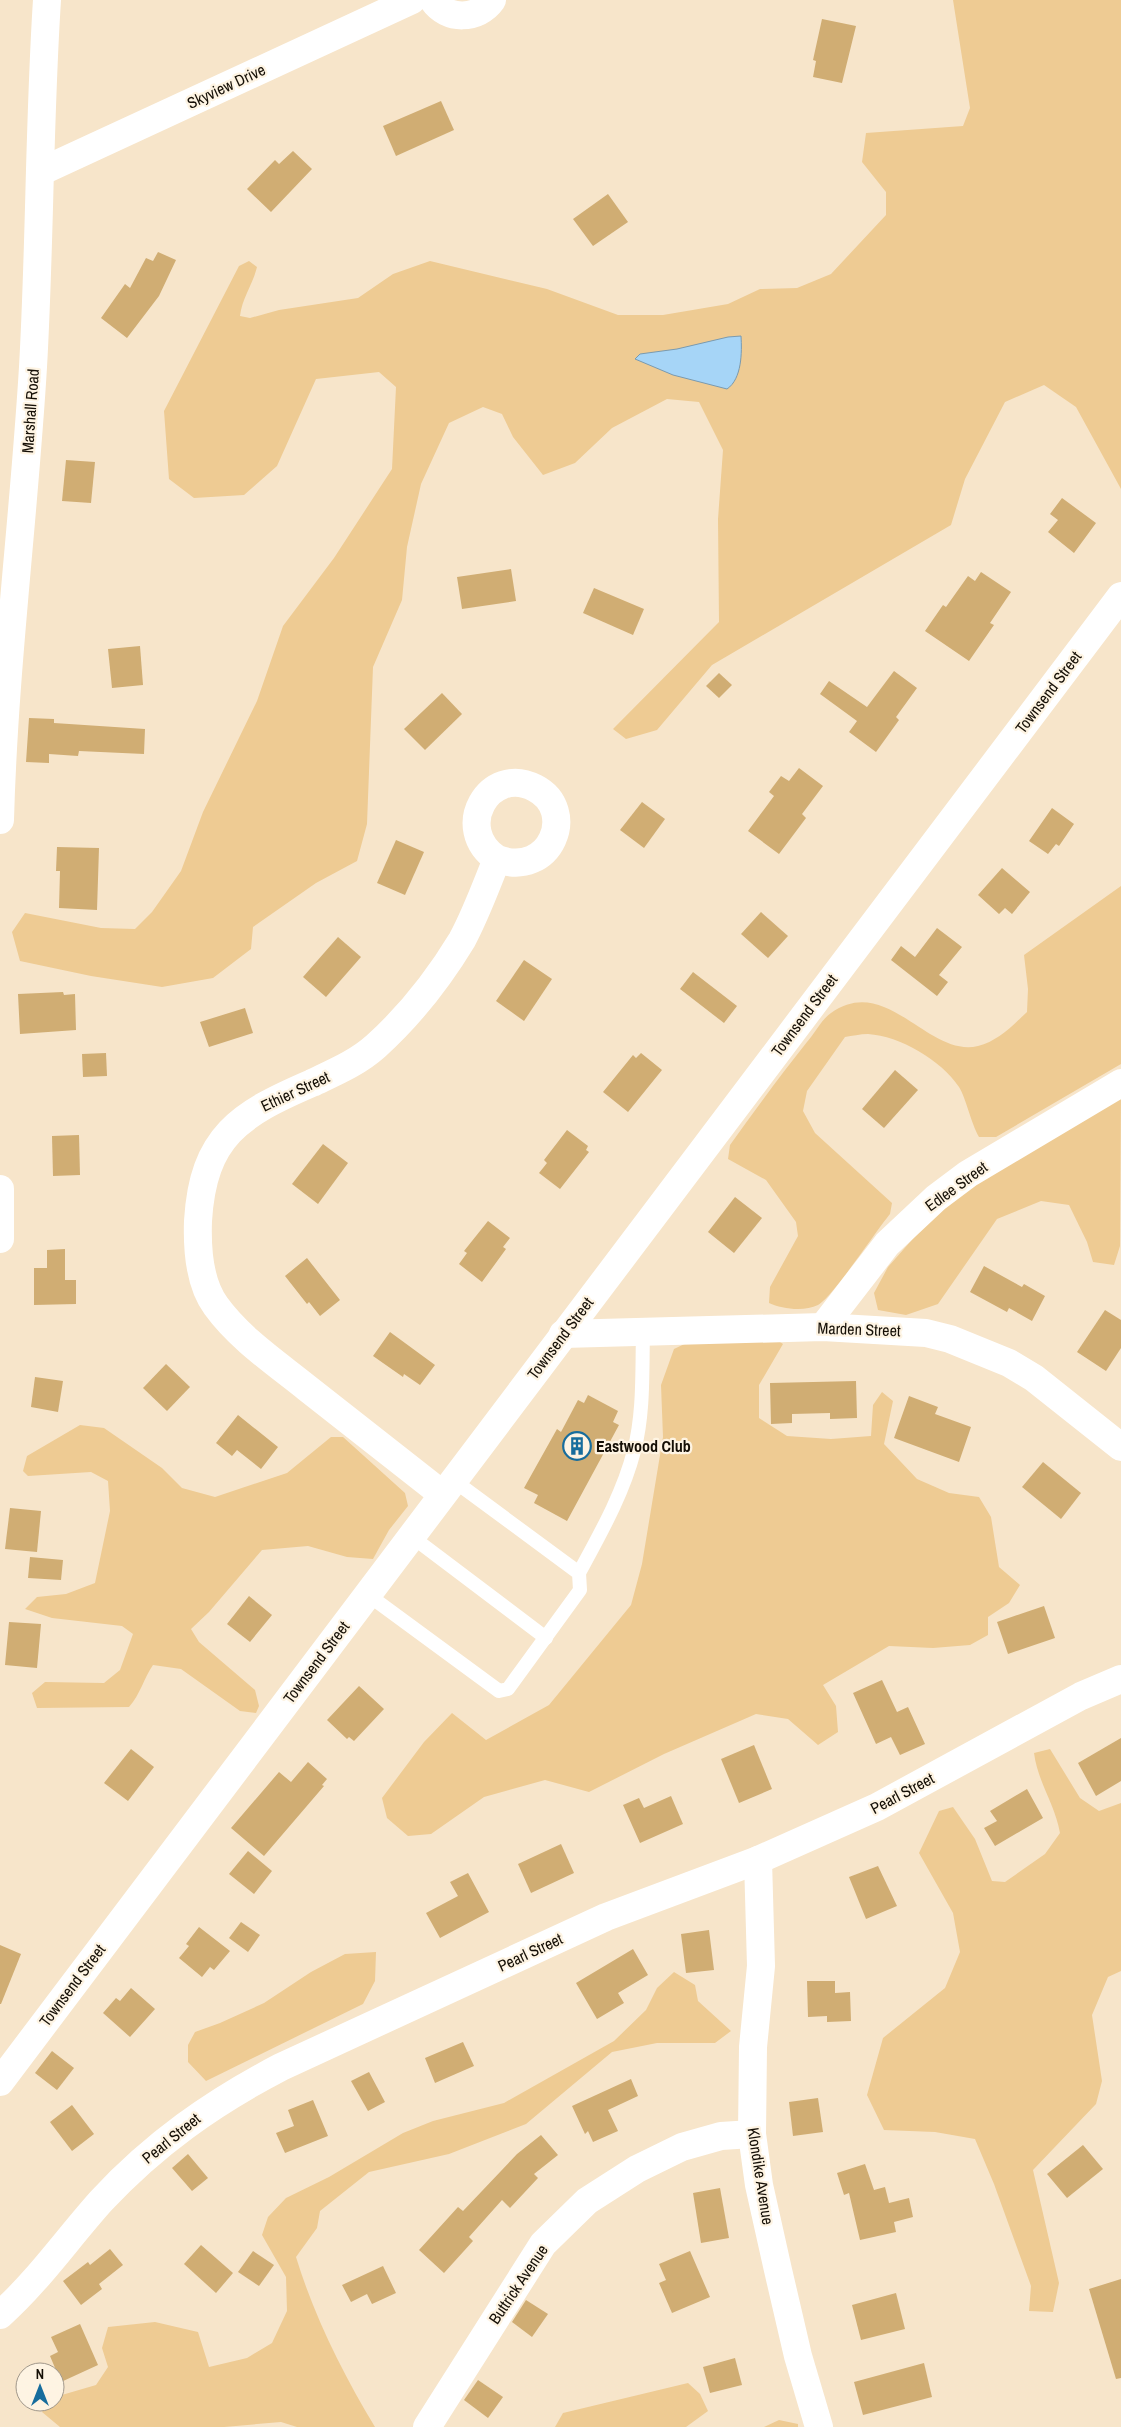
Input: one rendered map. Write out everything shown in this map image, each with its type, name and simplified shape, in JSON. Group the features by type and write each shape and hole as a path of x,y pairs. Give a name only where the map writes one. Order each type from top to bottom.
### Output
{"street":[{"name":"Marshall Road","path":"0,820 17,563 27,463 33,365 47,0"},
{"name":"Skyview Drive","path":"40,172 412,0"},
{"path":"432,0 444,11 455,15 467,16 478,12 492,0"},
{"name":"Townsend Street","path":"0,2082 410,1536 1121,596"},
{"name":"Ethier Street","path":"448,1487 263,1353 224,1316 208,1294 204,1282 198,1241 199,1208 214,1153 236,1125 268,1102 346,1068 362,1058 390,1032 426,991 462,939 476,912 496,859"},
{"name":"Edlee Street","path":"823,1327 887,1244 936,1198 968,1174 1121,1083"},
{"path":"0,1190 0,1239"},
{"name":"Marden Street","path":"563,1334 823,1327 926,1333 980,1350 1034,1378 1121,1447"},
{"name":"Pearl Street","path":"0,2315 31,2286 100,2202 128,2174 199,2114 238,2089 281,2067 606,1917 758,1860 877,1807 1081,1696 1121,1679"},
{"name":"Klondike Avenue","path":"758,1860 761,1966 753,2047 752,2134 759,2185 778,2270 798,2356 819,2427"},
{"name":"Buttrick Avenue","path":"427,2427 543,2244 587,2201 637,2170 682,2147 721,2136 752,2134"}],"lane":[{"path":"367,1594 499,1691 508,1689 580,1590 579,1573 607,1522 634,1450 641,1403 643,1332"},
{"path":"448,1487 579,1573"},
{"path":"410,1536 546,1638"}],"shaded area":[{"path":"953,0 1121,0 1121,489 1076,407 1044,385 1005,402 965,479 951,525 712,665 657,730 626,739 613,729 719,622 718,519 723,450 699,402 667,399 612,428 575,463 543,475 513,437 502,414 483,407 449,423 421,484 407,547 402,600 373,667 367,824 357,861 316,883 253,927 251,949 213,978 162,987 91,976 20,961 12,932 25,913 101,928 135,929 152,912 181,871 203,812 257,701 283,626 334,558 392,469 396,387 379,372 316,379 277,466 244,495 194,498 169,479 164,411 239,266 249,261 257,267 240,316 250,318 279,310 358,298 393,274 430,261 547,289 618,315 663,315 728,304 760,289 797,288 831,274 886,215 886,192 862,162 866,133 963,126 970,108"},
{"path":"1121,886 1121,1064 996,1137 979,1137 959,1087 931,1059 893,1039 868,1034 845,1037 807,1091 803,1111 815,1133 892,1203 890,1214 825,1300 812,1307 793,1309 769,1303 770,1287 798,1236 796,1222 766,1180 728,1159 730,1145 825,1019 831,1013 851,1003 871,1003 889,1009 942,1040 960,1046 978,1046 992,1041 1027,1012 1028,989 1024,955"},
{"path":"1121,1096 1120,1246 1114,1265 1093,1262 1087,1242 1069,1205 1041,1201 997,1219 938,1304 906,1315 878,1310 874,1293 888,1267 940,1208 995,1168"},
{"path":"771,1336 783,1344 759,1385 759,1418 787,1436 831,1439 871,1436 873,1405 882,1392 893,1401 884,1444 917,1479 949,1493 979,1497 991,1517 999,1567 1020,1585 1009,1603 988,1617 988,1635 970,1645 933,1648 889,1646 823,1685 836,1706 838,1732 818,1745 788,1719 756,1714 664,1754 589,1792 545,1780 484,1797 431,1834 408,1836 387,1818 382,1798 424,1742 452,1713 486,1740 549,1705 631,1605 642,1564 663,1437 661,1385 674,1349 697,1338"},
{"path":"80,1425 104,1428 162,1468 182,1488 215,1497 287,1473 331,1437 343,1437 405,1493 408,1506 389,1530 373,1559 347,1557 308,1546 262,1550 209,1612 191,1629 199,1642 255,1690 259,1706 256,1713 240,1711 181,1669 153,1665 129,1707 37,1708 32,1693 45,1682 104,1683 120,1670 133,1634 122,1626 52,1618 25,1609 37,1597 66,1594 95,1583 110,1511 108,1481 91,1472 28,1476 23,1471 27,1456"},
{"path":"1050,1749 1080,1798 1099,1811 1121,1803 1121,1971 1108,1977 1092,2015 1102,2081 1096,2104 1033,2170 1059,2283 1053,2312 1029,2311 1031,2286 994,2184 975,2139 935,2132 884,2130 867,2095 883,2038 945,1988 960,1952 953,1913 919,1853 939,1811 953,1807 975,1839 992,1881 1005,1882 1045,1854 1060,1833 1058,1822 1039,1774 1034,1753"},
{"path":"376,1952 375,1981 363,2004 206,2081 188,2062 188,2045 195,2032 264,2003 311,1972 345,1954"},
{"path":"674,1972 695,1985 698,2001 731,2031 715,2043 657,2043 612,2052 526,2124 449,2154 369,2172 320,2211 317,2228 296,2257 320,2323 375,2427 297,2427 281,2422 224,2427 60,2427 42,2412 65,2412 65,2394 96,2385 108,2367 102,2348 108,2327 155,2322 198,2332 209,2367 247,2358 272,2343 287,2311 286,2277 262,2235 268,2217 286,2198 329,2177 403,2133 433,2121 504,2103 614,2041 646,2010 657,1988"},
{"path":"688,2383 700,2394 708,2411 686,2427 555,2427 563,2413"},
{"path":"779,2420 798,2424 798,2427 764,2427"}],"water":[{"path":"741,336 740,365 736,379 727,389 673,375 635,359 640,354 677,349 728,337"}],"building":[{"path":"822,19 856,26 842,83 813,77 816,61 813,60"},
{"path":"441,101 454,130 396,156 383,126"},
{"path":"293,151 312,169 271,212 247,189 275,160 279,164"},
{"path":"608,194 628,222 593,246 573,219"},
{"path":"158,252 176,260 159,296 127,338 101,318 125,284 130,288 146,258 153,261"},
{"path":"66,460 95,462 91,503 62,501"},
{"path":"1062,498 1096,523 1074,553 1048,532 1058,520 1050,514"},
{"path":"511,569 516,601 462,609 457,577"},
{"path":"981,572 1011,592 990,623 994,625 969,661 925,631 943,605 946,607 968,576 975,581"},
{"path":"594,588 644,609 633,635 583,613"},
{"path":"140,646 143,685 112,688 108,649"},
{"path":"894,671 917,688 896,717 899,720 876,752 849,732 857,721 820,694 829,681 867,707"},
{"path":"719,673 732,685 719,698 706,686"},
{"path":"442,693 462,714 425,750 404,729"},
{"path":"29,718 54,719 54,723 145,729 144,754 79,751 78,756 49,754 49,763 26,762"},
{"path":"799,768 823,786 802,814 806,818 779,854 748,831 774,796 769,792 781,776 789,781"},
{"path":"642,802 665,819 644,848 620,830"},
{"path":"1052,808 1074,824 1059,846 1056,844 1048,854 1029,841"},
{"path":"396,840 424,852 405,895 377,883"},
{"path":"57,847 99,848 97,910 59,908 60,871 56,871"},
{"path":"1002,868 1030,892 1012,914 1005,908 999,914 978,895"},
{"path":"761,912 788,936 768,958 741,934"},
{"path":"937,928 962,947 939,975 948,982 937,996 891,960 901,946 915,957"},
{"path":"338,937 361,957 326,997 303,977"},
{"path":"524,960 552,979 524,1021 496,1001"},
{"path":"693,972 737,1006 724,1023 680,989"},
{"path":"63,992 64,995 75,994 76,1030 20,1034 18,994"},
{"path":"245,1008 253,1033 209,1047 200,1022"},
{"path":"106,1053 107,1076 83,1077 82,1054"},
{"path":"641,1053 662,1070 628,1112 603,1092 633,1055 636,1058"},
{"path":"895,1070 918,1090 884,1128 862,1109"},
{"path":"567,1130 588,1146 586,1150 589,1152 560,1189 539,1173 547,1163 544,1160"},
{"path":"79,1135 80,1175 53,1176 52,1136"},
{"path":"323,1144 348,1163 318,1204 292,1184"},
{"path":"735,1197 762,1218 734,1253 708,1232"},
{"path":"488,1221 510,1238 503,1247 506,1249 482,1282 459,1264 467,1253 464,1251"},
{"path":"65,1249 65,1280 76,1280 76,1304 34,1305 34,1268 47,1268 47,1250"},
{"path":"307,1258 340,1300 320,1316 309,1302 307,1304 285,1276"},
{"path":"984,1266 1022,1287 1024,1284 1045,1296 1032,1321 1009,1308 1007,1312 970,1292"},
{"path":"1105,1310 1121,1320 1121,1348 1106,1371 1077,1352"},
{"path":"390,1332 435,1365 420,1385 404,1374 403,1377 373,1356"},
{"path":"166,1364 190,1387 167,1411 143,1388"},
{"path":"35,1377 63,1381 58,1412 31,1407"},
{"path":"856,1381 857,1418 830,1419 830,1413 792,1414 792,1423 771,1424 770,1383"},
{"name":"Eastwood Club","path":"588,1395 618,1411 613,1422 619,1425 567,1521 534,1503 538,1495 524,1488 557,1429 561,1432 578,1400 584,1403"},
{"path":"909,1396 938,1407 935,1414 971,1427 959,1462 894,1438"},
{"path":"238,1415 278,1447 261,1469 237,1450 232,1456 216,1443"},
{"path":"1043,1462 1081,1493 1061,1519 1022,1487"},
{"path":"10,1508 41,1511 37,1552 5,1549"},
{"path":"30,1557 63,1560 61,1580 28,1578"},
{"path":"249,1596 272,1615 250,1642 227,1624"},
{"path":"1044,1606 1055,1638 1008,1654 997,1622"},
{"path":"9,1622 41,1624 37,1668 5,1665"},
{"path":"882,1680 897,1712 908,1707 925,1744 900,1755 891,1737 876,1744 853,1693"},
{"path":"359,1686 384,1709 354,1741 349,1737 347,1739 327,1720"},
{"path":"1121,1738 1121,1781 1096,1796 1078,1763"},
{"path":"754,1745 772,1789 739,1803 721,1759"},
{"path":"131,1749 154,1767 128,1801 104,1783"},
{"path":"308,1762 327,1779 322,1785 324,1786 264,1856 231,1828 279,1772 291,1782"},
{"path":"1027,1789 1043,1818 995,1846 984,1828 997,1821 990,1811"},
{"path":"671,1796 683,1824 640,1843 623,1805 639,1798 644,1808"},
{"path":"561,1844 574,1873 531,1893 518,1864"},
{"path":"248,1851 272,1871 254,1894 229,1874"},
{"path":"878,1866 897,1906 866,1919 849,1877"},
{"path":"468,1873 489,1912 440,1938 426,1913 458,1896 450,1882"},
{"path":"241,1922 260,1935 248,1952 229,1938"},
{"path":"199,1927 230,1951 214,1970 210,1967 202,1977 179,1958 189,1946 186,1944"},
{"path":"709,1930 714,1970 686,1973 681,1934"},
{"path":"0,1945 21,1954 1,2004 0,2004"},
{"path":"633,1949 648,1975 618,1993 624,2003 597,2019 576,1983"},
{"path":"807,1981 835,1981 835,1993 850,1992 851,2021 827,2022 827,2016 808,2017"},
{"path":"131,1988 155,2009 130,2037 103,2013 116,1998 120,2001"},
{"path":"463,2042 474,2066 435,2083 425,2058"},
{"path":"52,2051 74,2068 57,2090 35,2073"},
{"path":"369,2072 385,2102 368,2111 351,2081"},
{"path":"631,2079 638,2096 608,2110 618,2131 593,2142 588,2131 585,2134 572,2106"},
{"path":"818,2098 823,2132 793,2136 789,2102"},
{"path":"313,2100 328,2136 285,2153 276,2133 294,2126 288,2110"},
{"path":"72,2105 94,2134 72,2151 50,2122"},
{"path":"541,2135 558,2155 534,2174 538,2178 510,2208 502,2200 469,2237 473,2241 444,2273 419,2250 458,2207 463,2211 517,2154"},
{"path":"1083,2145 1103,2169 1067,2198 1047,2174"},
{"path":"188,2154 208,2178 192,2191 172,2168"},
{"path":"865,2164 874,2190 885,2187 889,2203 909,2198 913,2217 894,2222 896,2232 860,2240 849,2193 844,2195 837,2173"},
{"path":"720,2188 729,2238 701,2243 693,2193"},
{"path":"201,2245 233,2273 216,2293 184,2264"},
{"path":"110,2249 123,2265 99,2284 102,2289 81,2305 63,2281 88,2262 90,2265"},
{"path":"253,2251 274,2265 259,2286 238,2272"},
{"path":"690,2251 710,2297 672,2313 659,2283 666,2280 659,2264"},
{"path":"383,2266 396,2293 372,2304 367,2294 351,2302 342,2285"},
{"path":"1121,2279 1121,2378 1116,2379 1089,2289"},
{"path":"896,2293 905,2329 861,2340 852,2305"},
{"path":"526,2300 548,2314 532,2337 512,2322"},
{"path":"80,2324 98,2365 65,2380 65,2362 53,2362 50,2356 58,2352 51,2337"},
{"path":"735,2358 742,2385 710,2393 703,2367"},
{"path":"924,2363 932,2397 863,2415 854,2382"},
{"path":"478,2380 503,2397 488,2418 464,2400"}],"place":[{"name":"Eastwood Club","path":"577,1446"}]}
